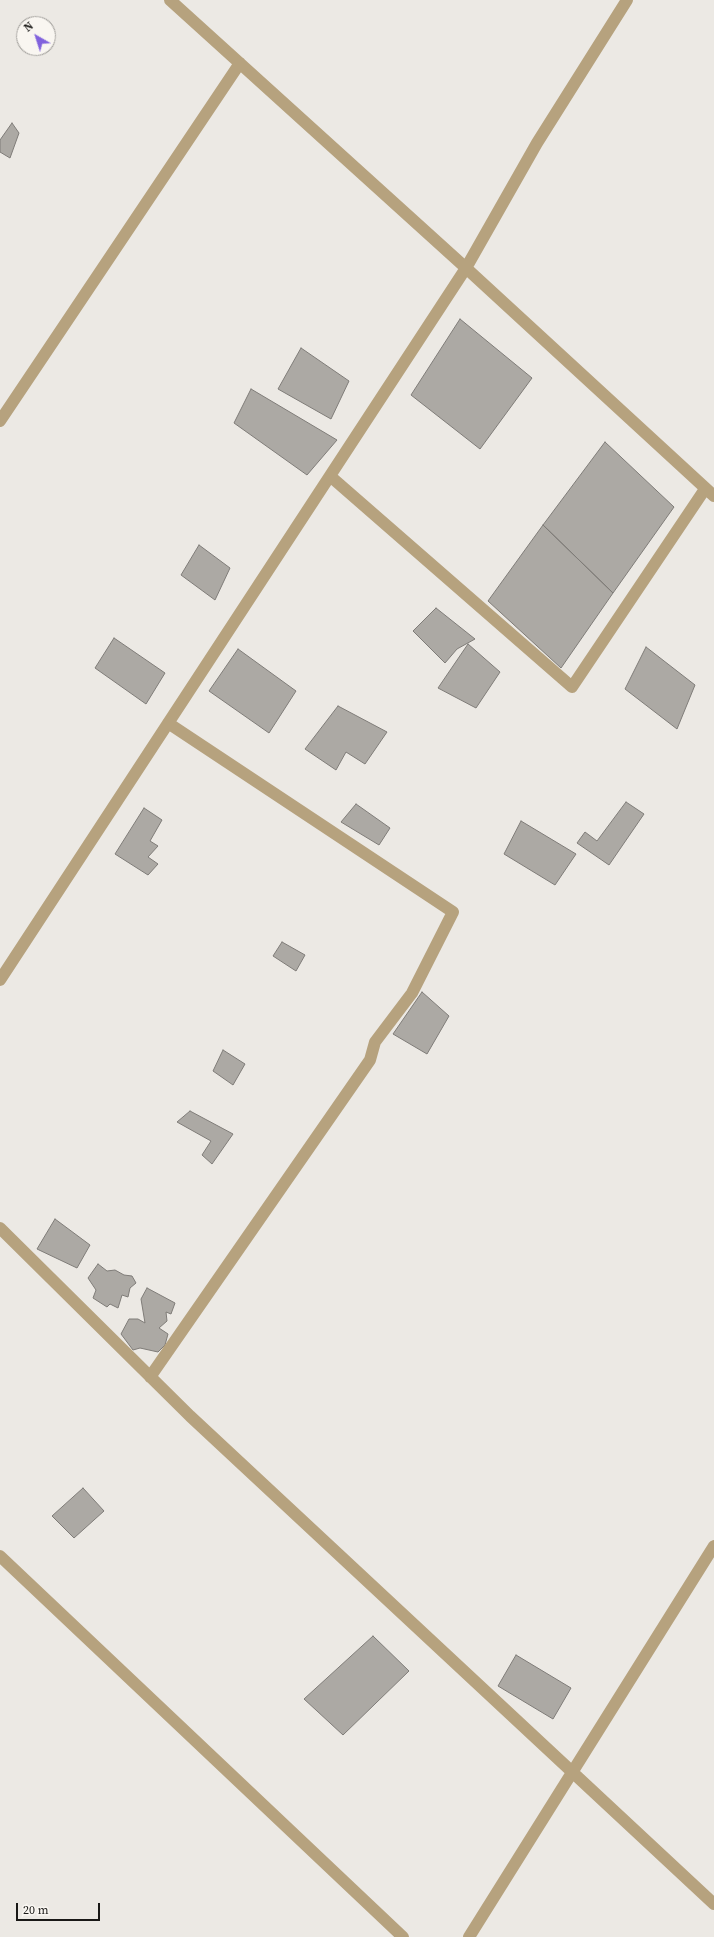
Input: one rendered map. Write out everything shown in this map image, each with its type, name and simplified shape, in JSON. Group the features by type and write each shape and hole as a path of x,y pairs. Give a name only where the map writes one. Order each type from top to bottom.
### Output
{"street":[{"path":"170,0 466,268 710,492 572,687 330,476"},
{"path":"0,980 466,268 537,142 627,0"},
{"path":"0,421 240,63"},
{"path":"150,1377 370,1060 375,1042 412,994 453,912 168,723"},
{"path":"0,1228 190,1416 714,1904"},
{"path":"469,1937 714,1546"},
{"path":"0,1556 403,1937"}],"building":[{"path":"12,123 19,133 10,158 0,152 0,140"},
{"path":"460,319 532,378 480,449 411,395"},
{"path":"301,348 349,381 331,419 278,389"},
{"path":"251,389 337,440 307,475 234,423"},
{"path":"605,442 674,507 613,593 543,525"},
{"path":"543,525 613,593 561,668 488,601"},
{"path":"199,545 230,568 215,600 181,575"},
{"path":"436,608 475,639 457,649 445,663 413,631"},
{"path":"114,638 165,673 146,704 95,668"},
{"path":"468,644 500,672 476,708 438,688"},
{"path":"646,647 695,685 677,729 625,689"},
{"path":"238,649 296,691 269,733 209,691"},
{"path":"338,706 387,732 365,764 346,752 336,770 305,749"},
{"path":"626,802 644,814 609,865 577,843 585,832 597,841"},
{"path":"356,804 390,828 379,845 341,822"},
{"path":"144,808 162,820 150,841 158,846 148,857 158,864 148,875 115,854"},
{"path":"521,821 576,854 555,885 504,854"},
{"path":"282,942 305,955 296,971 273,956"},
{"path":"422,992 449,1016 427,1054 393,1034"},
{"path":"223,1050 245,1064 233,1085 213,1071"},
{"path":"190,1111 233,1134 212,1164 202,1155 211,1141 177,1122"},
{"path":"55,1219 90,1245 77,1268 37,1249"},
{"path":"98,1264 107,1271 115,1270 124,1275 132,1276 136,1283 130,1288 128,1297 122,1295 118,1308 110,1304 107,1307 93,1298 96,1290 88,1278"},
{"path":"147,1288 175,1303 171,1314 166,1312 167,1321 159,1328 168,1334 165,1345 158,1352 140,1348 133,1350 121,1334 129,1319 138,1319 145,1323 141,1299"},
{"path":"83,1488 104,1511 74,1538 52,1516"},
{"path":"373,1636 409,1671 343,1735 304,1699"},
{"path":"516,1655 571,1688 553,1719 498,1686"}]}
